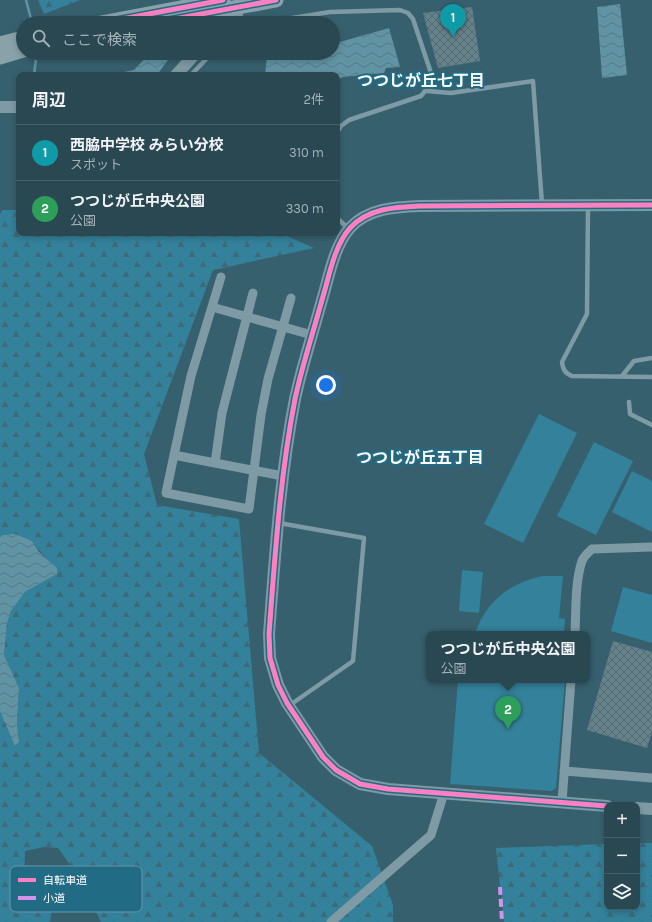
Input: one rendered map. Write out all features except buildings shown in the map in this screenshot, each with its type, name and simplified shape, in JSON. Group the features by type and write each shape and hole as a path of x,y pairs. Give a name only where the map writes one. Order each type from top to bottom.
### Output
{"main road":[{"path":"138,16 223,0"},
{"path":"235,16 276,0"},
{"path":"0,44 16,40"},
{"path":"0,57 16,52"}],"street":[{"path":"179,72 190,60"},
{"path":"0,107 16,107"},
{"path":"604,806 388,789 360,784 336,770 323,757 289,706 278,685 270,658 269,640 283,476 295,399 312,335 336,256 349,229 357,221 373,212 391,208 420,206 652,205"},
{"path":"221,277 191,376 166,493 249,509 262,408 291,298"},
{"path":"214,463 222,413 253,293"},
{"path":"212,307 312,335"},
{"path":"174,455 283,476"},
{"path":"575,631 579,580 582,561 585,555 592,549 652,547"},
{"path":"562,802 571,683"},
{"path":"564,771 652,778"},
{"path":"331,922 431,835 444,793"},
{"path":"640,808 652,809"}],"lane":[{"path":"305,16 330,12 400,10 408,13 416,24 432,76 427,90 421,96 349,120 340,128"},
{"path":"194,72 205,60"},
{"path":"427,90 451,93 532,81 542,206"},
{"path":"588,206 587,314 562,362 563,369 567,374 572,376 652,377"},
{"path":"340,221 349,229"},
{"path":"622,376 634,361 652,358"},
{"path":"629,402 630,414 652,425"},
{"path":"279,523 364,538 353,660 289,706"}],"green space":[{"path":"38,0 80,0 44,14"},
{"path":"2,210 16,210 16,236 287,236 314,248 213,270 144,454 157,505 239,519 259,753 372,846 393,905 393,922 101,922 96,912 142,912 142,866 71,866 58,848 44,847 25,851 25,866 10,866 10,912 52,912 50,922 0,922 0,711 15,745 19,742 17,723 19,688 4,655 7,623 11,611 25,592 57,574 49,561 32,541 3,535 0,537 0,214"},
{"path":"539,414 577,433 523,543 484,524"},
{"path":"594,442 633,461 596,535 557,516"},
{"path":"632,471 652,481 652,532 612,512"},
{"path":"462,570 483,572 479,613 459,611"},
{"path":"543,576 563,576 559,618 565,619 564,631 476,631 485,612 492,603 510,589 531,579"},
{"path":"623,587 652,595 652,643 611,631"},
{"path":"458,683 565,683 556,788 552,791 450,784"},
{"path":"640,843 652,843 652,922 504,922 496,848 604,844 604,910 640,910"}],"water":[{"path":"620,4 627,75 602,78 597,7"},
{"path":"389,28 400,67 386,68 384,73 340,78 340,72 265,72 267,60 340,60 340,42"},
{"path":"143,60 168,60 159,72 124,72 134,70"},
{"path":"15,534 32,541 39,552 57,568 57,574 25,592 11,611 7,623 4,655 19,688 17,723 19,742 15,746 0,711 0,537 3,535"}],"waterway":[{"path":"26,0 30,16"},
{"path":"34,72 36,60"}],"marked path":[{"path":"500,887 502,922"}],"cycle path":[{"path":"138,16 223,0"},
{"path":"190,16 276,0"},
{"path":"604,806 388,789 360,784 336,770 323,757 287,703 278,685 270,658 269,634 276,546 285,457 295,399 304,362 336,253 344,235 357,221 365,216 383,210 401,207 652,205"}],"place":[{"name":"西脇中学校 みらい分校","path":"453,37"},
{"name":"つつじが丘中央公園","path":"508,729"}],"district":[{"name":"つつじが丘七丁目","path":"421,80"},
{"name":"つつじが丘五丁目","path":"420,457"}]}
